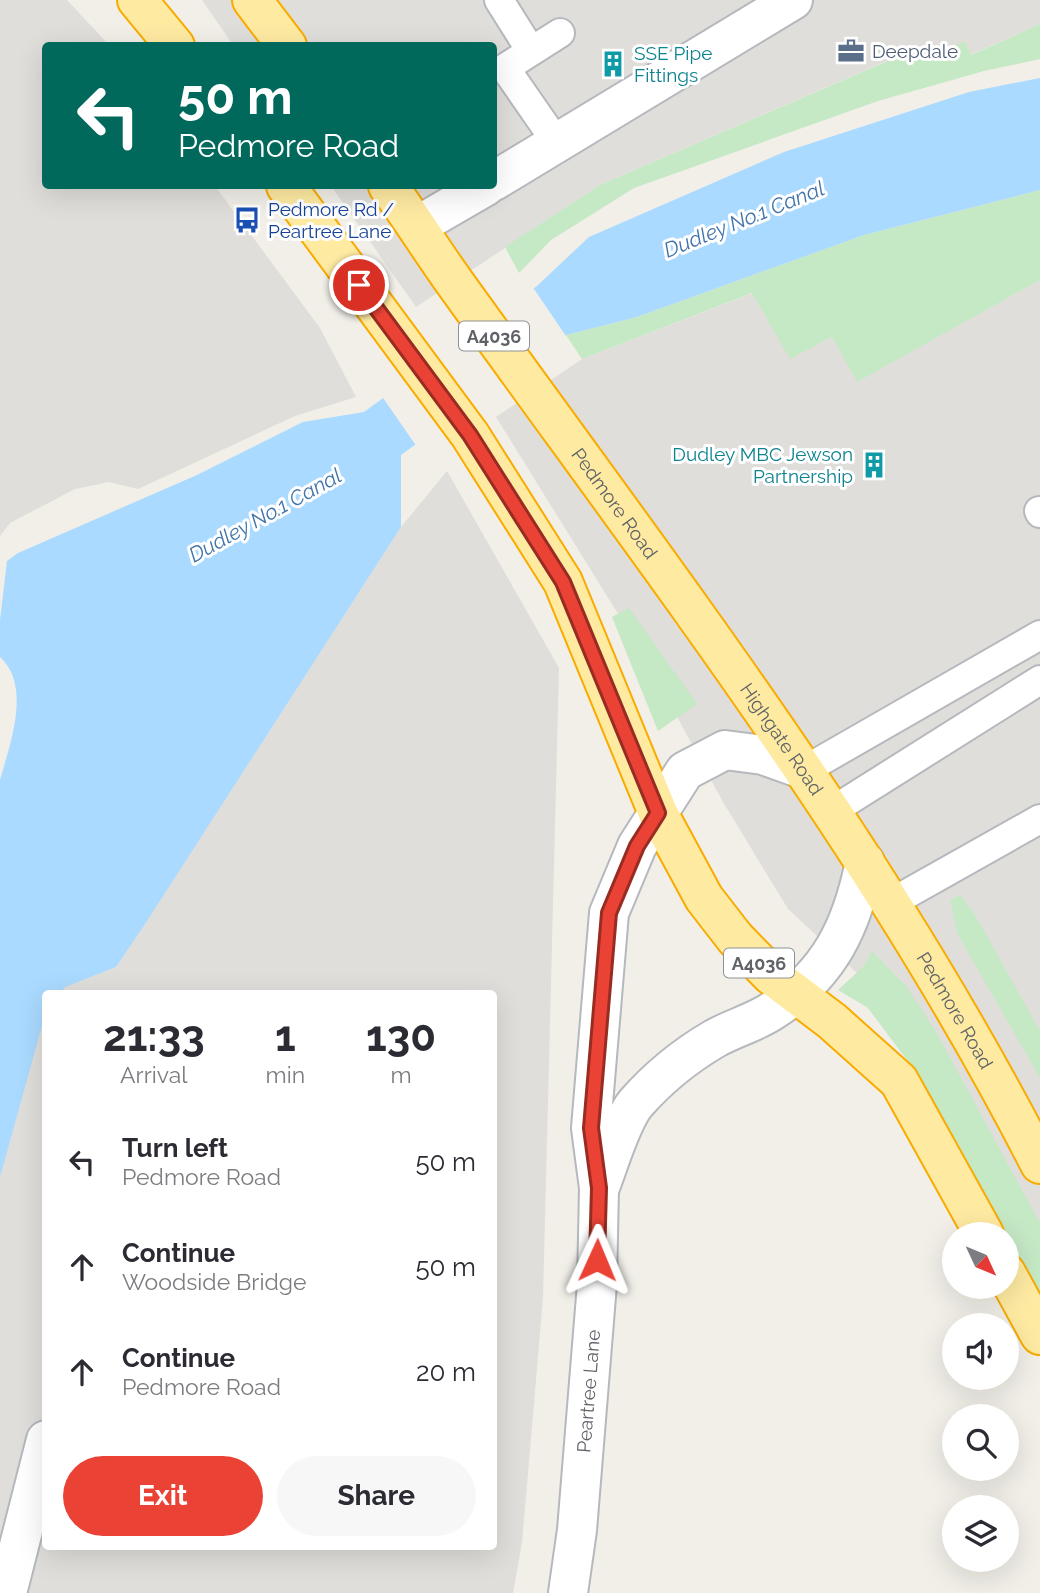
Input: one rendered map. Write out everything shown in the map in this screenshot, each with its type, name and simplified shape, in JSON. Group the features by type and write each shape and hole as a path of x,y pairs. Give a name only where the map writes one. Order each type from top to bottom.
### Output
{"highway":[{"path":"137,0 171,42"},
{"path":"252,0 284,42"},
{"name":"A4036","path":"288,189 470,435 563,582 658,813 704,898 735,939 771,975 797,993 899,1080 977,1222"},
{"name":"A4036","path":"390,189 417,226"},
{"name":"Pedmore Road","path":"417,226 453,281 535,390 697,617"},
{"name":"Highgate Road","path":"697,617 805,770 864,862"},
{"name":"Pedmore Road","path":"864,862 1008,1101 1040,1164"},
{"path":"1019,1297 1040,1335"}],"street":[{"path":"497,179 793,0"},
{"path":"417,226 481,189"},
{"path":"658,813 685,771 725,750 763,755 805,770"},
{"name":"Peartree Lane","path":"568,1593 577,1530 597,1284 599,1188 591,1128 609,913 637,846 658,813"},
{"path":"797,993 844,934 858,897 864,862"},
{"name":"Peartree Lane","path":"599,1188 634,1106 671,1068 714,1039 770,1012 797,993"},
{"path":"7,1593 42,1456"}],"lane":[{"path":"499,0 531,51"},
{"path":"557,143 505,68 560,33"},
{"path":"805,770 1040,635"},
{"path":"832,811 1040,680"},
{"path":"890,904 1040,819"}],"shaded area":[{"path":"0,0 67,0 106,42 42,42 42,189 217,189 320,328 356,397 295,416 138,489 109,482 75,489 10,523 0,536"},
{"path":"202,0 1040,0 1040,24 970,55 925,59 919,47 600,185 416,307 333,189 497,189 497,42 231,42"},
{"path":"1040,280 1040,1269 1019,1234 1019,1222 1012,1222 871,986 788,909 723,802 646,659 496,417 582,359 753,293 790,358 832,337 857,381"},
{"path":"447,471 559,668 543,1298 522,1543 513,1593 0,1593 0,1010 42,994 42,1550 497,1550 497,990 54,990 116,967 401,527"}],"green space":[{"path":"1040,24 1040,59 984,71 878,101 634,188 551,240 519,273 505,247 600,185 920,47 926,59 965,41 971,55"},
{"path":"1040,190 1040,280 857,382 832,337 790,359 752,293 582,359 566,335 637,317 864,235"},
{"path":"629,608 697,704 658,731 612,617"},
{"path":"960,895 974,913 1040,1031 1040,1078 958,935 950,900"},
{"path":"872,951 906,986 935,1030 1040,1223 1040,1299 1019,1261 1019,1222 997,1222 910,1064 868,1008 838,990 863,967"}],"water":[{"name":"Dudley No.1 Canal","path":"1040,78 1040,190 864,235 637,317 566,335 401,455 401,527 145,924 116,967 63,990 42,990 42,1026 0,1177 0,780 13,733 17,699 10,669 0,657 0,620 7,561 18,553 197,475 303,422 364,412 537,286 589,237 784,152 969,92"}],"pier":[{"path":"532,286 568,339 417,447 381,395"}],"place":[{"name":"Deepdale","path":"851,51"},
{"name":"SSE Pipe Fittings","path":"613,64"},
{"name":"Pedmore Rd / Peartree Lane","path":"247,220"},
{"name":"Dudley MBC Jewson Partnership","path":"874,465"}],"route":[{"path":"359,285 470,435 563,582 658,813 637,846 609,913 591,1128 599,1188 597,1260"}]}
